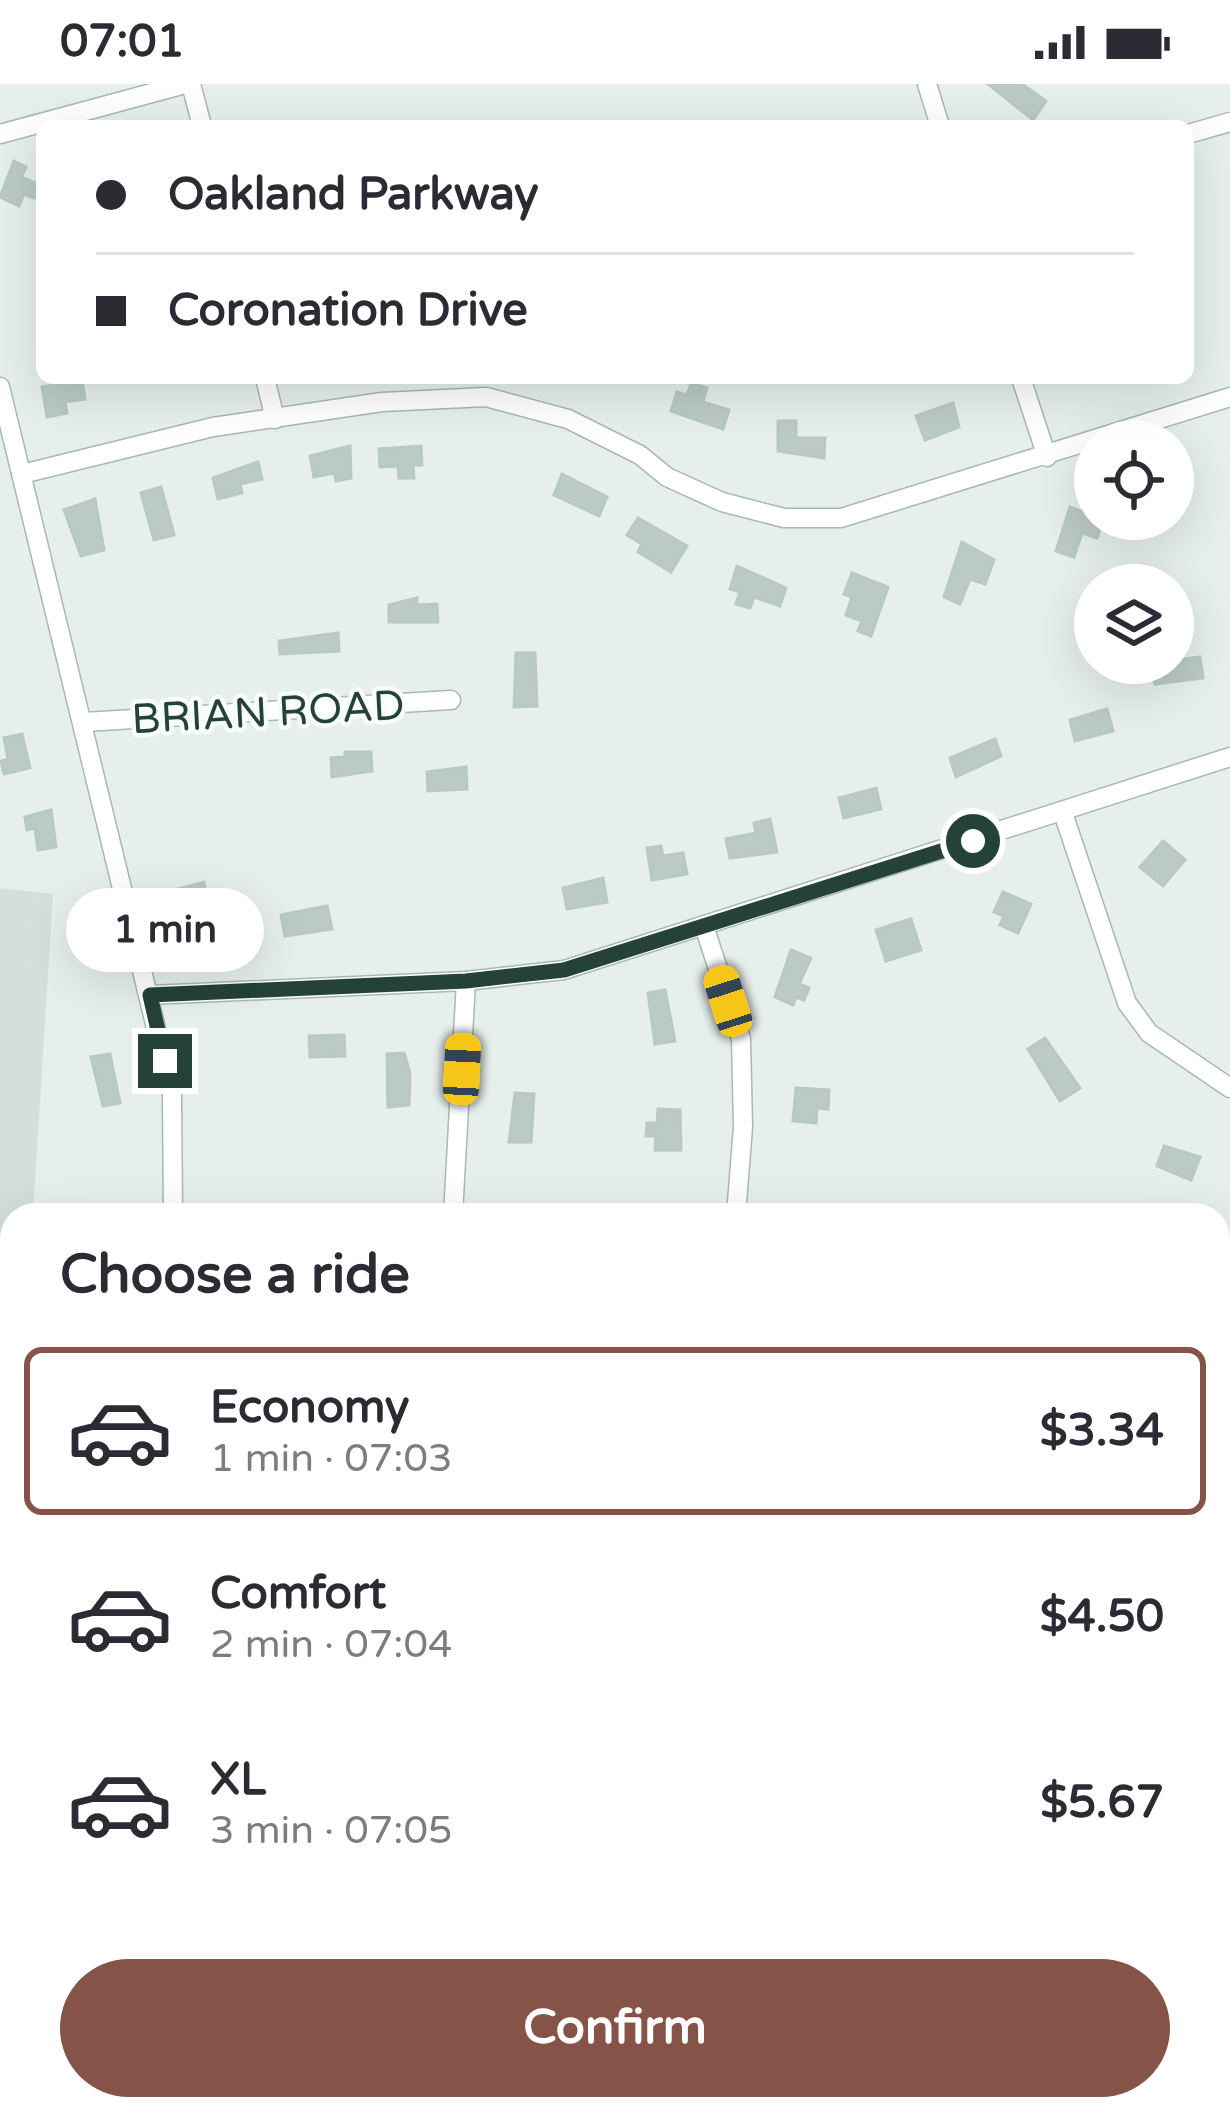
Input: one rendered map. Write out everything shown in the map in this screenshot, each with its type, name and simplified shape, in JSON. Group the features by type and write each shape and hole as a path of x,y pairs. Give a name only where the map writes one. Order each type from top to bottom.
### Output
{"street":[{"path":"53,120 188,84 200,120"},
{"path":"926,84 938,120"},
{"path":"1194,132 1230,122"},
{"path":"0,134 36,124"},
{"path":"266,384 275,419"},
{"path":"1023,384 1047,458"},
{"path":"0,387 150,995 176,1122 173,1203"},
{"path":"22,474 213,427 382,402 486,397 568,419 640,455 667,477 722,502 811,521 841,518 1047,458 1230,397"},
{"name":"BRIAN ROAD","path":"84,722 452,700"},
{"path":"150,995 466,981 564,970 1230,757"},
{"path":"1063,813 1126,1003 1149,1034 1230,1088"},
{"path":"704,926 741,1039 743,1127 737,1203"},
{"path":"454,1203 466,981"}],"shaded area":[{"path":"0,888 53,894 34,1203 0,1203"}],"building":[{"path":"988,84 1022,84 1046,101 1033,120"},
{"path":"14,161 26,167 21,177 36,183 34,198 24,194 19,206 0,197"},
{"path":"83,384 85,399 65,402 67,413 47,417 42,387"},
{"path":"691,384 707,388 703,402 729,410 723,429 671,411 677,392 687,395"},
{"path":"953,403 959,427 925,440 916,416"},
{"path":"778,421 796,421 796,438 825,438 824,458 778,451"},
{"path":"350,446 351,478 336,481 334,473 314,477 310,456"},
{"path":"421,446 422,465 413,465 414,478 399,478 398,466 380,467 379,449"},
{"path":"258,462 262,479 240,484 242,493 218,499 213,478"},
{"path":"562,474 607,497 599,516 554,495"},
{"path":"161,487 174,535 154,540 141,493"},
{"path":"95,499 104,550 81,556 64,510"},
{"path":"1070,507 1074,508 1074,540 1080,540 1074,557 1056,551"},
{"path":"638,518 687,546 671,572 638,552 642,544 627,535"},
{"path":"962,542 994,560 985,584 970,579 960,604 944,597"},
{"path":"737,566 786,588 780,606 754,597 750,608 736,604 740,592 730,589"},
{"path":"852,573 888,587 871,636 858,631 862,621 846,615 852,597 844,594"},
{"path":"417,598 417,605 437,604 438,622 389,622 389,605"},
{"path":"338,633 339,651 280,654 279,641"},
{"path":"516,653 535,653 537,706 514,707"},
{"path":"1200,657 1203,678 1194,679 1194,658"},
{"path":"1107,709 1113,731 1075,741 1070,720"},
{"path":"22,734 30,768 4,774 1,761 8,759 4,738"},
{"path":"995,739 1001,756 956,777 950,758"},
{"path":"345,752 371,752 372,771 332,777 331,758 345,757"},
{"path":"466,767 467,789 428,791 427,772"},
{"path":"876,788 881,809 844,818 839,798"},
{"path":"51,810 56,847 38,850 35,828 27,830 25,817"},
{"path":"770,819 777,852 730,858 726,839 756,833 754,823"},
{"path":"1163,841 1185,860 1163,886 1140,867"},
{"path":"661,846 663,856 683,853 687,874 652,880 647,848"},
{"path":"603,878 607,902 567,909 563,888"},
{"path":"204,882 210,914 182,921 174,890"},
{"path":"1003,892 1031,904 1018,933 1000,925 1004,916 994,912"},
{"path":"327,906 332,929 285,936 281,915"},
{"path":"911,919 921,950 886,961 876,930"},
{"path":"791,950 811,958 799,984 809,988 804,1000 796,997 793,1005 775,997"},
{"path":"665,990 675,1041 655,1044 648,993"},
{"path":"344,1035 345,1056 310,1057 309,1036"},
{"path":"1045,1038 1080,1088 1060,1101 1028,1049"},
{"path":"404,1053 410,1073 409,1105 388,1107 387,1054"},
{"path":"110,1054 120,1103 103,1106 91,1057"},
{"path":"796,1088 829,1090 828,1109 817,1108 816,1123 793,1121"},
{"path":"515,1093 534,1094 531,1142 509,1142"},
{"path":"658,1109 680,1110 681,1150 655,1150 656,1136 646,1136 647,1123 657,1123"},
{"path":"1164,1146 1200,1157 1191,1180 1157,1166"}],"route":[{"path":"165,1061 150,995 466,981 564,970 973,841"}]}
